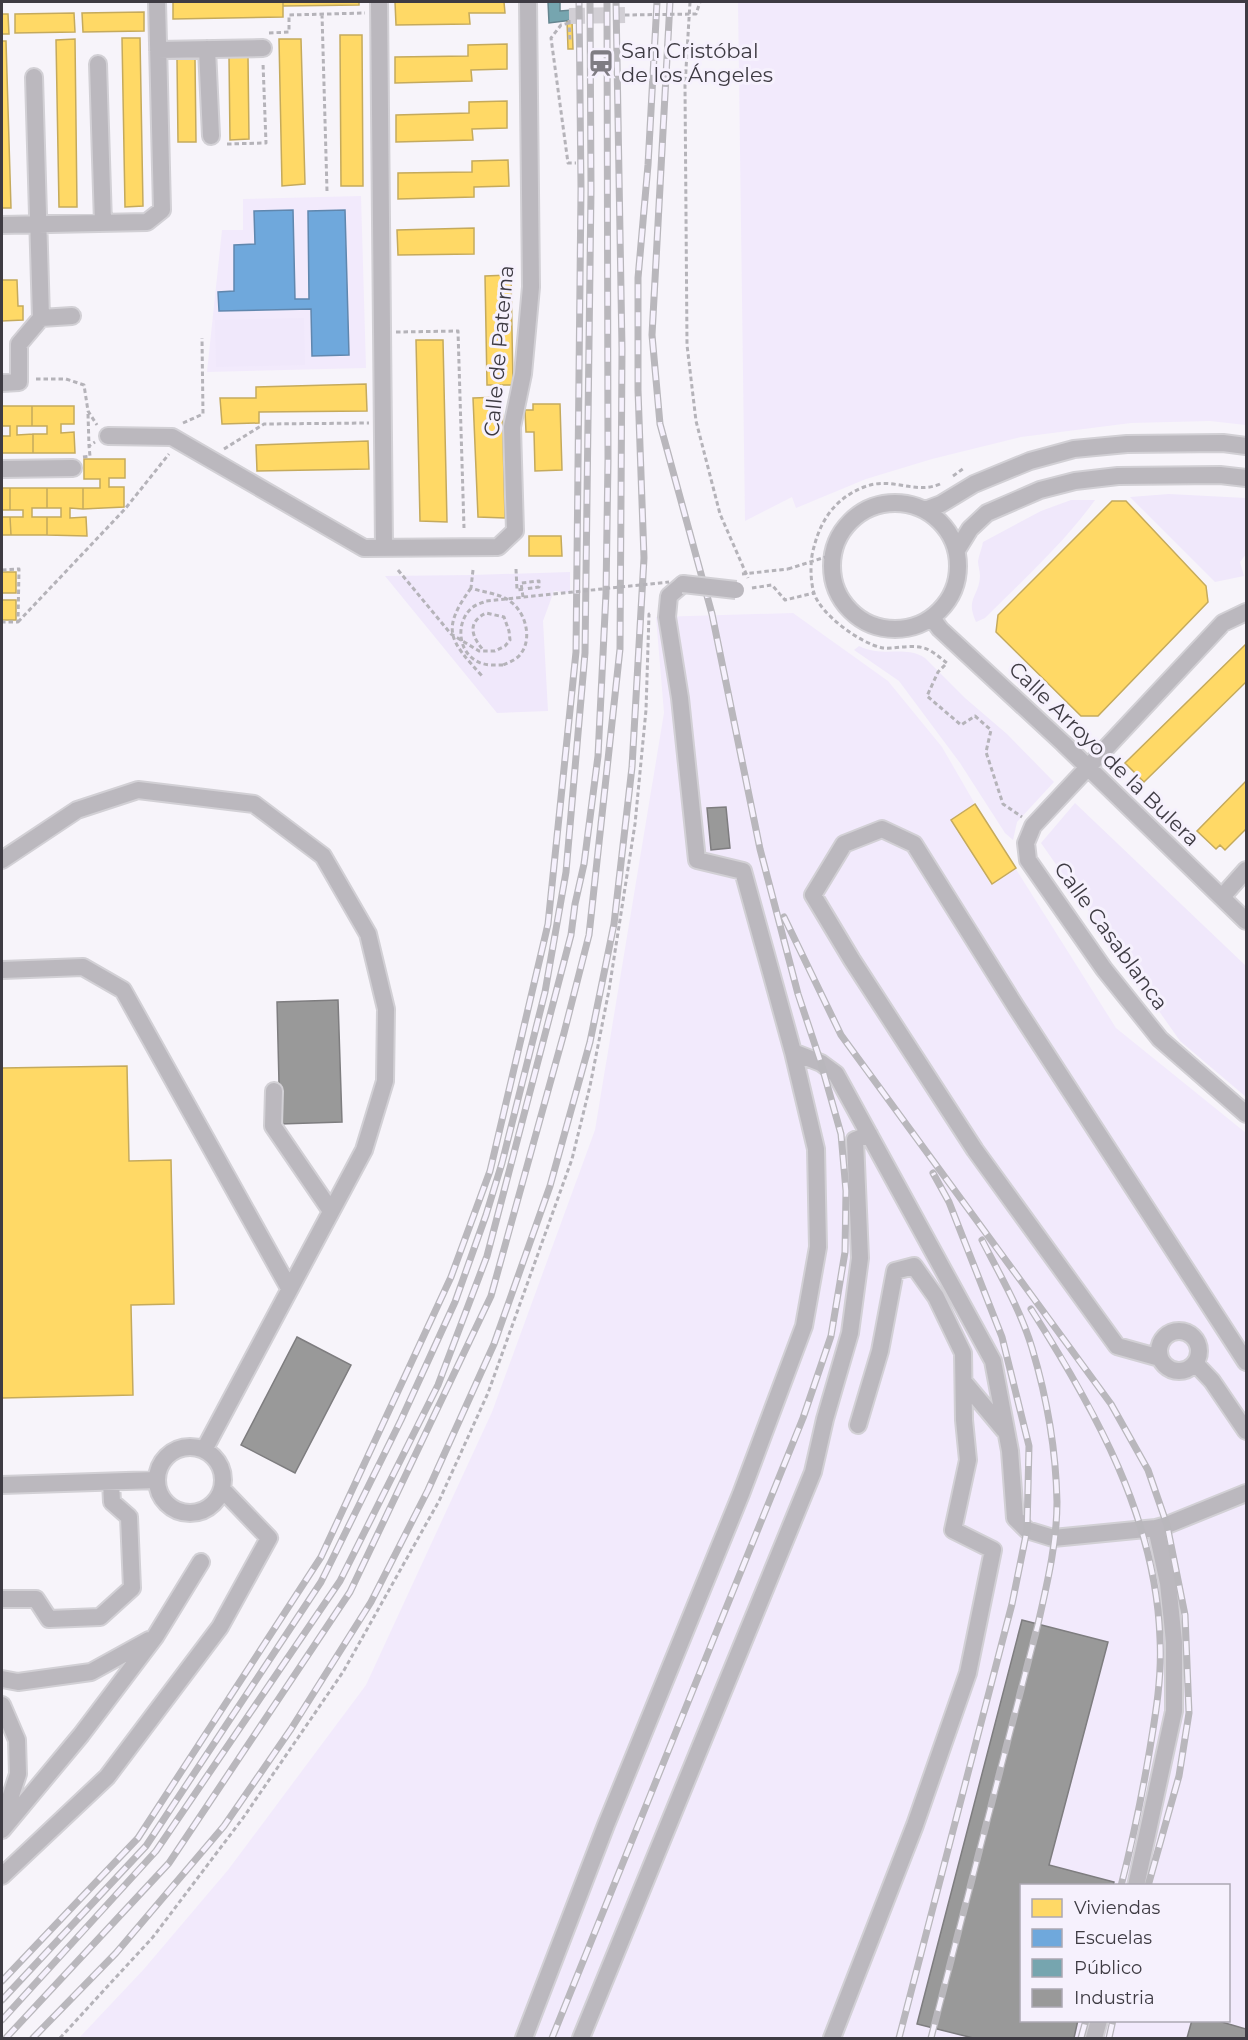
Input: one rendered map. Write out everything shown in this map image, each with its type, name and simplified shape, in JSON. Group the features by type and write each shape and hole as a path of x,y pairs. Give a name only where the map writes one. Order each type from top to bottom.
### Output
{"street":[{"path":"2,225 147,222 162,210 157,2"},
{"name":"Calle de Paterna","path":"108,436 172,437 364,548 498,547 515,531 512,427 523,374 531,287 528,2"},
{"path":"379,7 384,548"},
{"path":"158,50 263,48"},
{"path":"207,49 211,136"},
{"path":"98,64 103,223"},
{"path":"2,383 19,382 19,344 41,318 34,77"},
{"path":"41,318 72,316"},
{"path":"925,510 941,504 983,480 1030,461 1074,449 1127,444 1223,443 1246,446"},
{"path":"2,469 73,468"},
{"path":"957,550 970,529 987,513 1040,490 1075,481 1118,476 1246,478"},
{"path":"886,503 906,503 925,510 939,520 950,534 957,550 959,569 955,588 946,605 932,618 912,627 891,630 870,625 852,613 839,596 832,576 832,555 839,536 851,520 867,509 886,503"},
{"path":"524,2038 606,1825 741,1494 804,1326 818,1247 816,1149 793,1052 743,871 697,860 680,698 667,617 669,596 678,583 743,584"},
{"path":"1033,826 1223,623 1246,612"},
{"name":"Calle Arroyo de la Bulera","path":"932,618 940,629 1246,921"},
{"path":"2,860 77,810 138,790 254,804 323,856 368,934 386,1009 385,1081 364,1150 204,1450"},
{"name":"Calle Casablanca","path":"1033,826 1026,843 1028,861 1110,976 1160,1039 1246,1114"},
{"path":"1160,1358 1117,1346 975,1150 852,960 813,896 844,844 882,828 914,844 1016,1007 1246,1362"},
{"path":"1222,897 1246,870"},
{"path":"2,970 83,967 123,990 289,1288"},
{"path":"793,1052 821,1063 836,1074 993,1361 1010,1451 1015,1518 1027,1530 1053,1538 1156,1528 1167,1526 1246,1493"},
{"path":"274,1090 273,1126 331,1211"},
{"path":"581,2038 813,1472 825,1419 850,1333 860,1258 855,1140 869,1134"},
{"path":"832,2038 915,1825 968,1673 993,1550 953,1530 968,1460 964,1420 963,1353 936,1297 914,1266 895,1271 880,1352 858,1425"},
{"path":"1184,1331 1197,1340 1200,1356 1190,1369 1174,1372 1161,1363 1160,1358 1158,1347 1168,1334 1184,1331"},
{"path":"1195,1363 1212,1381 1246,1431"},
{"path":"964,1382 1007,1433"},
{"path":"183,1447 204,1450 214,1457 223,1477 222,1489 217,1499 207,1508 196,1512 185,1512 174,1508 165,1501 159,1491 158,1469 164,1459 183,1447"},
{"path":"2,1485 157,1480"},
{"path":"2,1599 36,1599 49,1619 100,1617 132,1588 129,1516 112,1502 111,1482"},
{"path":"2,1876 107,1778 220,1627 269,1538 222,1489"},
{"path":"1136,1884 1174,1710 1174,1642 1170,1595 1156,1528"},
{"path":"2,1830 81,1735 155,1636 201,1562"},
{"path":"2,1679 18,1682 91,1672 155,1636"},
{"path":"2,1705 17,1740 18,1774 2,1823"},
{"path":"1094,2038 1098,2022"}],"path":[{"path":"690,2 685,86 687,345 696,421 718,504 743,584"},
{"path":"625,15 696,14 700,2"},
{"path":"227,144 266,143 263,33 289,32 289,15 322,14 379,7"},
{"path":"322,14 327,191"},
{"path":"575,42 569,41 569,22 561,25 551,38 568,163 576,163"},
{"name":"Calle de Paterna","path":"390,332 458,331 464,528"},
{"path":"176,427 203,414 202,338"},
{"path":"19,379 66,379 84,385 90,456 82,457 73,468"},
{"path":"88,411 94,422 108,436 89,446"},
{"path":"209,458 264,424 371,423"},
{"path":"2,622 18,622 125,509 169,453"},
{"path":"950,478 964,468"},
{"path":"943,483 932,488 882,482 863,488 837,503 825,516 818,529 810,562 814,593 840,626 864,642 884,648 926,648 947,663 938,672 927,696 961,725 975,716 991,730 986,752 1003,804 1033,826"},
{"path":"743,584 832,555"},
{"path":"2,570 19,569 18,622"},
{"path":"516,569 517,590 525,589 539,587 539,581 521,583 523,597"},
{"path":"398,570 451,634 459,650 482,676"},
{"path":"451,634 452,621 471,588 473,570"},
{"path":"471,588 501,596 511,602 524,620 527,636 522,653 503,665 487,665 475,660 464,650 461,640 462,622 474,606 486,601 523,597 678,583"},
{"path":"743,584 772,585 786,600 814,593"},
{"path":"60,2038 153,1936 243,1818 343,1672 439,1501 488,1393 572,1159 590,1086 609,990 635,824 646,710 649,614 668,606"},
{"path":"451,634 479,651 484,651 495,651 505,646 510,640 504,617 486,613 478,617 473,629 474,640 484,651"}],"shaded area":[{"path":"738,2 1246,2 1246,425 1210,421 1131,423 1021,437 932,459 866,479 796,508 792,497 745,521"},
{"path":"361,196 366,368 207,372 222,230 243,230 243,199"},
{"path":"304,318 305,365 216,367 215,320"},
{"path":"1169,494 1246,498 1246,554 1240,562 1244,576 1215,582 1130,497"},
{"path":"1071,500 1095,500 1043,561 985,618 976,622 972,602 979,583 978,561 983,542 1041,511"},
{"path":"570,572 570,593 554,591 543,621 548,711 497,713 385,576 472,575"},
{"path":"793,613 888,681 942,747 975,804 1116,1028 1246,1133 1246,2038 79,2038 144,1969 228,1870 366,1685 492,1412 595,1130 664,713 656,617"},
{"path":"859,646 877,651 910,652 925,658 965,698 1007,734 1054,782 1017,822 1013,840 1005,833 960,763 899,681 854,650"},
{"path":"1075,803 1246,966 1246,1097 1180,1041 1041,843"}],"building: Viviendas":[{"path":"173,2 283,2 283,17 173,19"},
{"path":"283,2 359,2 359,5 283,6"},
{"path":"395,2 504,2 505,13 469,13 470,24 396,25"},
{"path":"144,12 144,31 83,32 82,13"},
{"path":"74,13 75,32 15,33 15,14"},
{"path":"2,14 8,14 9,34 2,34"},
{"path":"567,20 572,20 573,49 568,49"},
{"path":"340,35 362,35 363,186 341,186"},
{"path":"122,38 140,38 143,206 125,207"},
{"path":"75,39 77,207 59,207 56,40"},
{"path":"279,39 301,39 305,184 282,186"},
{"path":"2,41 6,41 11,208 2,208"},
{"path":"507,44 507,69 471,70 472,81 395,83 395,57 468,56 468,45"},
{"path":"229,57 248,57 249,139 230,140"},
{"path":"177,59 195,59 196,142 178,142"},
{"path":"507,101 507,128 472,129 473,140 396,142 396,115 469,113 469,102"},
{"path":"508,160 509,186 474,187 474,197 398,199 398,173 472,172 472,161"},
{"path":"474,228 474,254 398,255 397,230"},
{"path":"511,275 513,385 487,385 485,276"},
{"path":"2,280 17,280 18,306 23,306 23,320 2,321"},
{"path":"416,340 443,340 447,522 420,521"},
{"path":"366,384 367,411 259,412 259,423 222,424 220,398 256,398 256,387"},
{"path":"502,397 505,518 478,517 473,398"},
{"path":"533,404 560,404 562,470 535,471 534,432 526,432 525,410 533,410"},
{"path":"2,406 32,406 32,426 17,426 17,435 33,434 33,453 2,453 2,436 10,436 10,426 2,426"},
{"path":"32,406 74,406 74,424 61,424 61,433 74,432 75,453 33,453 33,434 47,434 47,426 32,426"},
{"path":"368,441 369,469 257,471 256,445"},
{"path":"84,459 125,459 125,478 109,478 109,487 124,487 124,507 83,509 83,488 100,488 100,479 84,479"},
{"path":"2,488 10,488 10,510 2,510"},
{"path":"10,488 47,488 47,508 32,508 32,517 47,517 47,535 11,535 10,517 23,517 23,510 10,510"},
{"path":"47,488 83,488 83,509 70,508 70,518 86,517 87,536 47,535 47,517 61,517 61,508 47,508"},
{"path":"1112,501 1126,501 1206,586 1208,602 1098,716 1081,716 996,632 998,615"},
{"path":"2,517 10,517 11,535 2,535"},
{"path":"529,536 561,536 562,556 529,556"},
{"path":"2,572 16,572 16,593 2,593"},
{"path":"2,600 16,600 16,620 2,620"},
{"path":"1246,644 1246,682 1144,782 1125,763"},
{"path":"1246,781 1246,829 1225,850 1220,845 1216,849 1197,831"},
{"path":"975,804 1016,868 992,884 951,820"},
{"path":"127,1066 129,1161 171,1160 174,1304 131,1305 133,1395 2,1398 2,1068"}],"building: Escuelas":[{"path":"293,210 295,299 309,299 308,211 345,210 349,355 312,356 311,309 219,311 218,292 234,291 234,245 255,244 254,211"}],"building: Público":[{"name":"San Cristóbal de los Ángeles","path":"548,2 560,2 560,11 572,10 572,20 549,23"}],"building: Industria":[{"path":"726,807 730,848 711,850 707,808"},
{"path":"338,1000 342,1122 280,1124 277,1002"},
{"path":"297,1337 351,1365 295,1473 241,1445"},
{"path":"1022,1620 1108,1642 1049,1865 1114,1882 1114,1884 1020,1884 1020,2022 1078,2022 1074,2038 973,2038 917,2024"},
{"path":"1191,2022 1222,2022 1246,2029 1246,2038 1187,2038"}],"tunnel":[{"path":"569,16 625,15"}],"railway":[{"path":"2,1981 138,1838 321,1557 451,1277 490,1171 548,924 576,652 581,189 579,2"},
{"path":"2,2000 146,1846 321,1582 401,1420 455,1302 502,1163 545,992 566,872 585,653 591,190 590,2"},
{"path":"2,2020 156,1851 340,1581 438,1385 487,1256 571,935 584,864 598,756 606,593 608,460 607,2"},
{"path":"6,2038 169,1863 350,1592 491,1296 589,935 620,649 622,349 616,2"},
{"path":"33,2038 116,1953 224,1826 291,1729 371,1602 428,1490 494,1344 550,1186 590,1042 614,924 632,767 644,558 638,390 638,278 648,165 657,2"},
{"path":"552,2038 803,1418 831,1336 845,1252 846,1191 841,1134 798,994 760,849 712,614 660,424 652,335 670,2"},
{"path":"784,917 841,1035 1111,1404 1148,1470 1167,1525 1185,1615 1189,1713 1179,1776 1149,1884"},
{"path":"899,2038 1012,1604 1027,1530 1029,1446 1002,1337 949,1202 933,1173"},
{"path":"931,2038 1038,1624 1051,1563 1057,1517 1053,1444 1032,1348 1010,1293 982,1240"},
{"path":"1031,1309 1078,1386 1118,1466 1147,1551 1156,1594 1160,1639 1158,1694 1144,1783 1121,1884"},
{"path":"1081,2038 1085,2022"},
{"path":"1109,2038 1113,2022"}],"place":[{"name":"San Cristóbal de los Ángeles","path":"601,63"}]}
